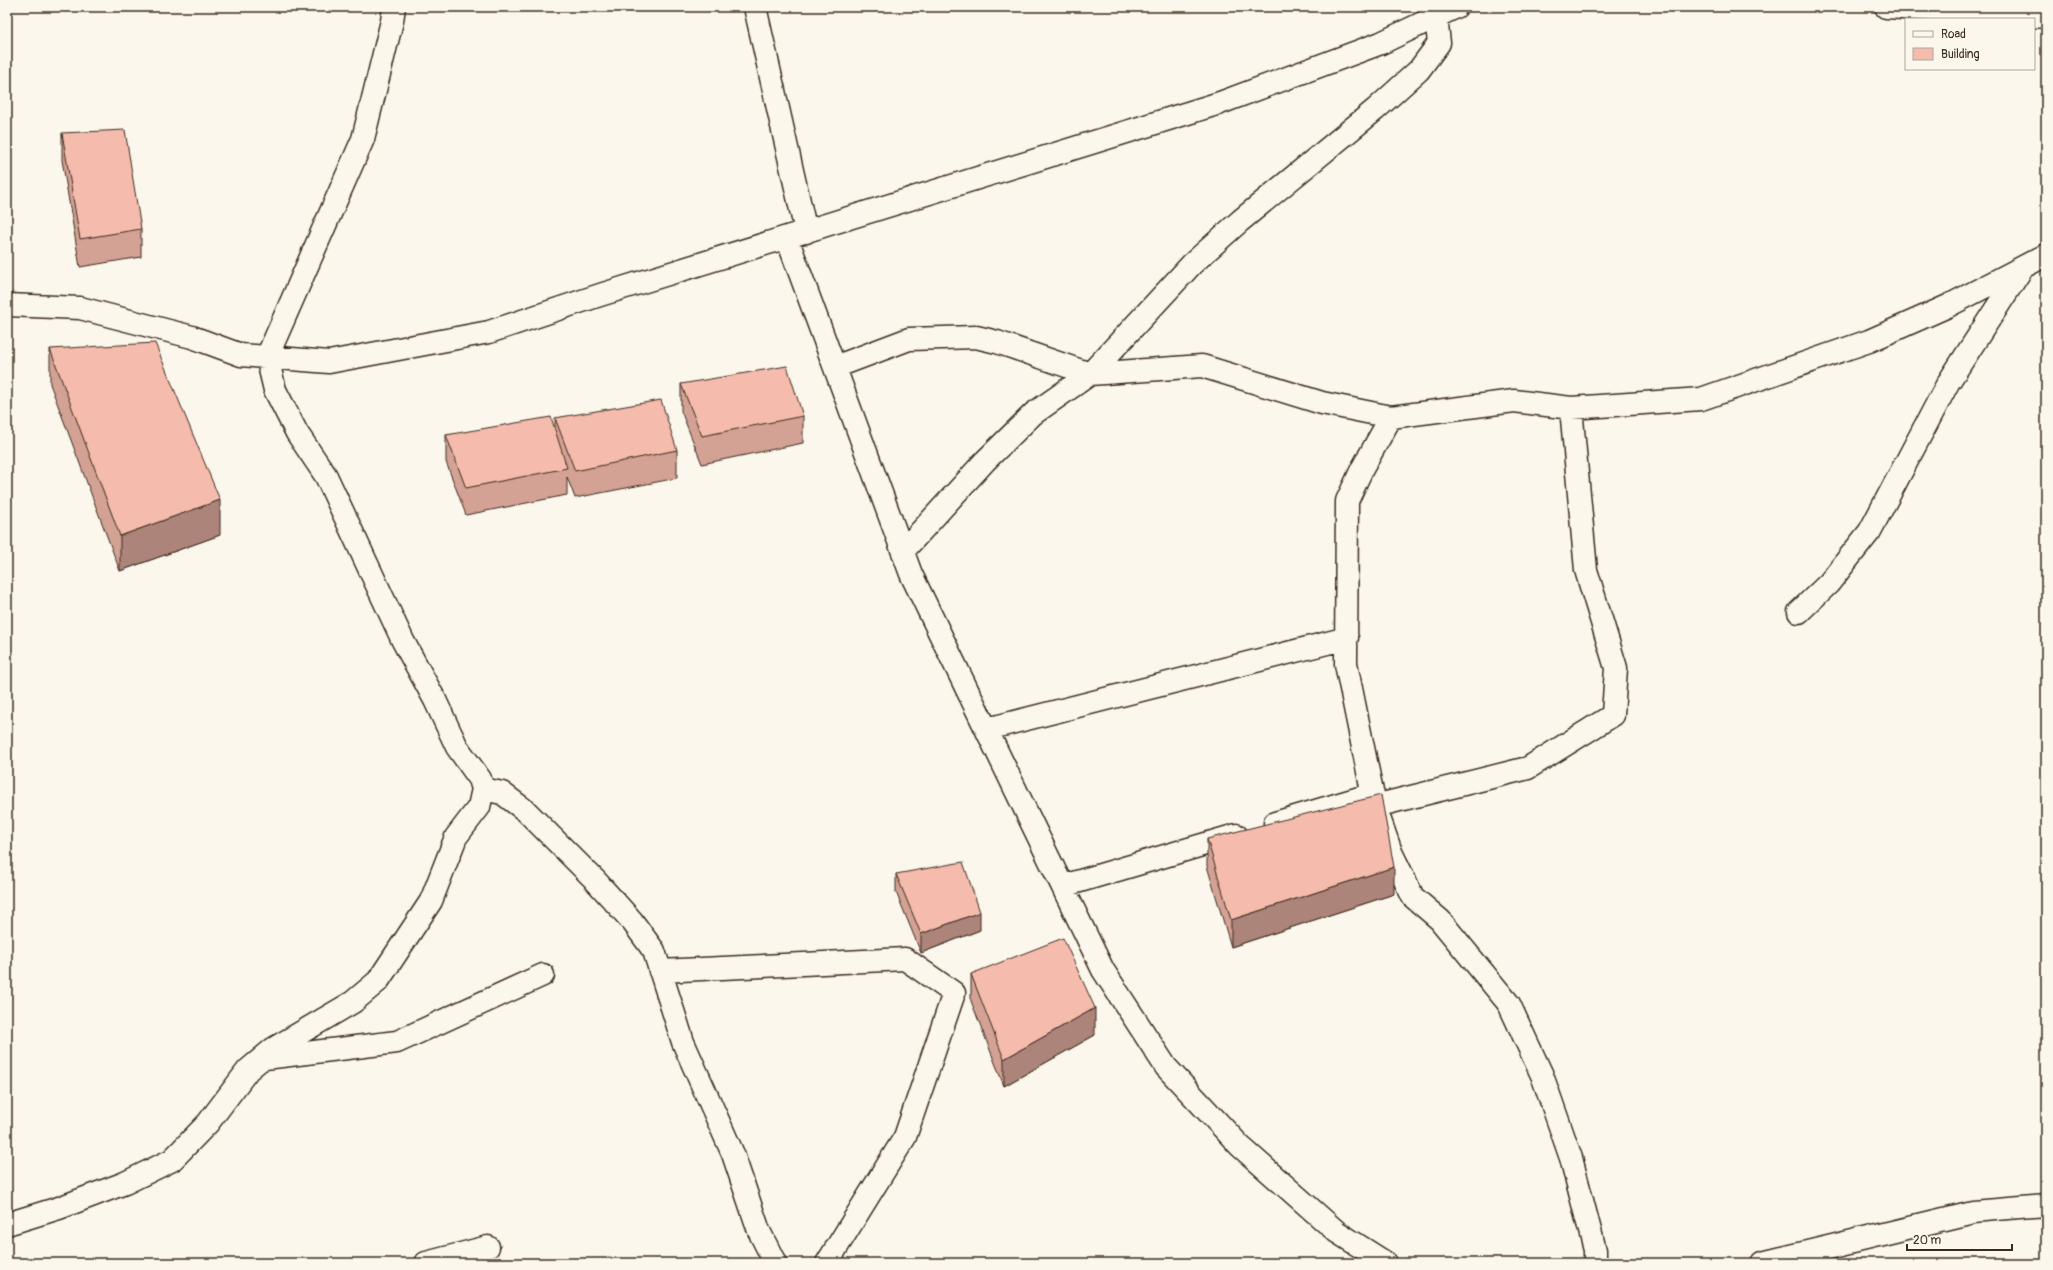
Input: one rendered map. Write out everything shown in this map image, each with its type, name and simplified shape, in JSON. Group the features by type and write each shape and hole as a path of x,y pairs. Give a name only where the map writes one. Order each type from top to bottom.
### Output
{"street":[{"path":"7,1224 59,1208 125,1183 172,1160 208,1123 248,1070 273,1049 353,1002 378,981 431,901 456,836 478,807 482,789 480,779 457,747 435,700 403,641 326,476 297,433 275,390 267,357 363,140 392,21 394,7"},
{"path":"755,7 797,235 835,367 911,574 1104,970 1166,1067 1240,1146 1337,1232 1386,1263"},
{"path":"7,305 80,308 192,337 241,355 329,362 489,332 600,294 797,235 1220,103 1381,43 1456,7"},
{"path":"1886,7 2046,17"},
{"path":"903,551 985,461 1033,414 1090,374 1192,264 1240,221 1376,109 1418,70 1439,43 1436,16"},
{"path":"835,367 910,339 976,337 997,342 1090,374 1202,366 1322,403 1391,418 1514,401 1571,408 1701,399 1869,341 1948,306 2046,255"},
{"path":"1799,612 1829,583 1870,531 1948,382 2023,268"},
{"path":"1063,886 1255,829 1374,800 1528,768 1613,715 1616,668 1586,570 1571,408"},
{"path":"1391,418 1362,469 1347,501 1346,664 1374,800 1391,852 1413,897 1440,920 1509,1004 1542,1076 1571,1158 1595,1250 1594,1263"},
{"path":"987,729 1347,638"},
{"path":"482,789 502,793 526,812 594,879 632,921 654,951 683,1042 733,1154 759,1231 775,1263"},
{"path":"660,971 905,959 954,993 905,1137 827,1263"},
{"path":"262,1059 397,1042 543,975"},
{"path":"1762,1263 1974,1212 2046,1206"},
{"path":"426,1263 488,1247"}],"building":[{"path":"125,130 141,229 80,239 62,133"},
{"path":"155,343 220,500 120,536 50,349"},
{"path":"787,366 803,416 702,436 681,384"},
{"path":"661,400 677,450 575,471 555,418"},
{"path":"551,417 567,468 466,488 446,435"},
{"path":"1381,795 1394,867 1231,920 1207,839"},
{"path":"963,862 980,912 921,934 896,874"},
{"path":"1063,938 1095,1008 1004,1059 971,974"}]}
